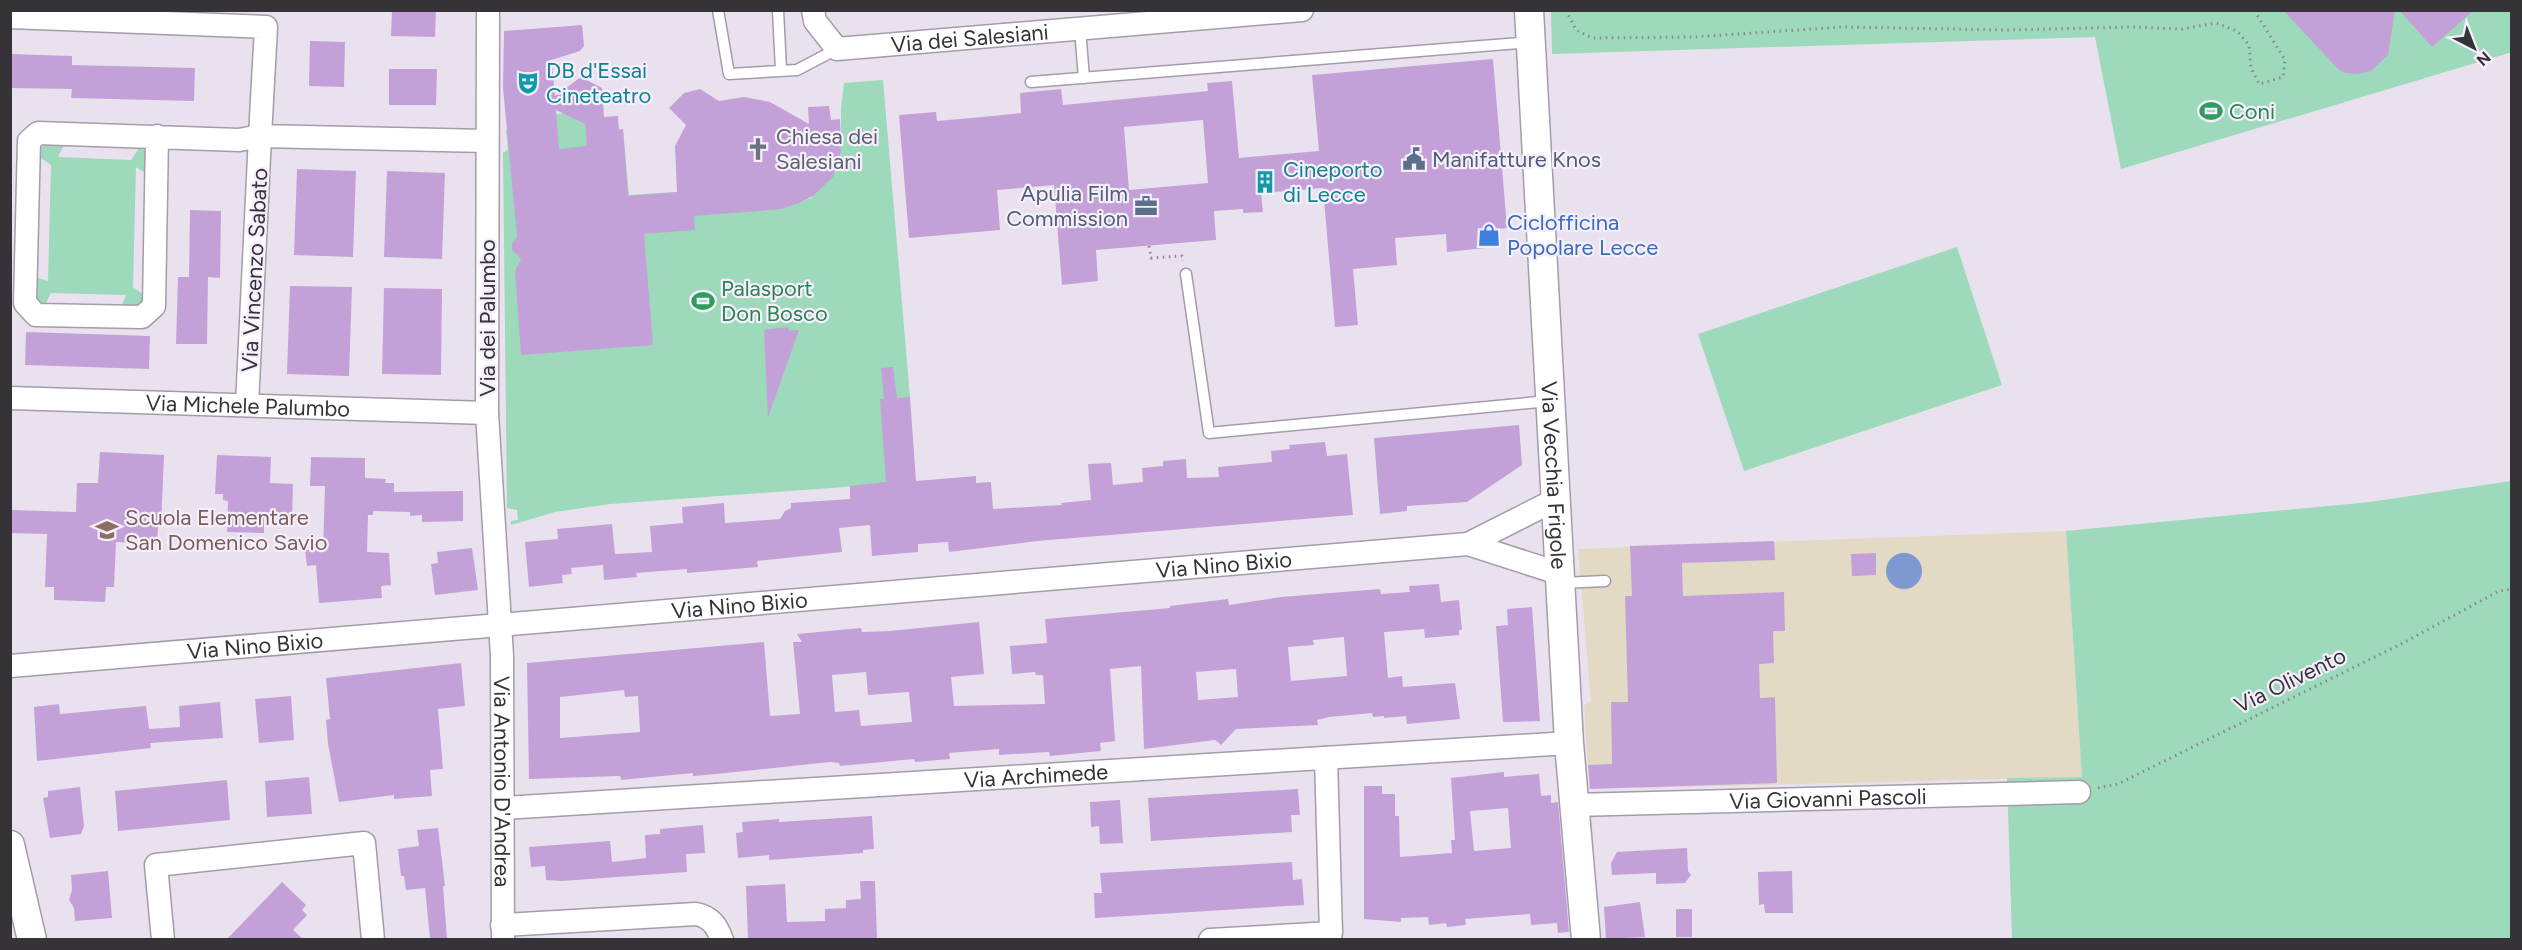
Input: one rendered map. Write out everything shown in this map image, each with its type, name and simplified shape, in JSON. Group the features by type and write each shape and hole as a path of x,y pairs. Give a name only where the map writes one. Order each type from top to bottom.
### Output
{"street":[{"name":"Via dei Palumbo","path":"488,10 487,413 500,625"},
{"path":"813,10 815,21 837,49"},
{"name":"Via dei Salesiani","path":"837,49 1080,29 1148,17 1302,10"},
{"name":"Via Vecchia Frigole","path":"1529,10 1569,743 1586,939"},
{"name":"Via Vincenzo Sabato","path":"10,17 266,27 247,405"},
{"path":"157,136 154,306 142,317 36,315 25,303 19,228 29,141 38,133 157,136 239,140 260,136 486,141"},
{"name":"Via Michele Palumbo","path":"10,398 487,413"},
{"name":"Via Nino Bixio","path":"10,666 1468,544 1555,500"},
{"name":"Via Nino Bixio","path":"1468,544 1559,578"},
{"name":"Via Antonio D'Andrea","path":"500,625 503,808 502,932"},
{"name":"Via Archimede","path":"503,808 1569,743"},
{"path":"1210,939 1331,933 1326,758"},
{"name":"Via Giovanni Pascoli","path":"1574,805 2079,792"},
{"path":"163,939 156,865 364,843 373,939"},
{"path":"10,845 32,939"},
{"path":"502,932 696,914 706,916 717,927 722,939"}],"lane":[{"path":"718,10 729,74 797,70 837,49"},
{"path":"778,10 781,70"},
{"path":"1080,29 1084,78"},
{"path":"1031,82 1531,42"},
{"path":"1185,274 1209,433 1549,401"},
{"path":"1559,578 1605,581"}],"path":[{"path":"1566,10 1576,30 1592,38 1694,37 1842,27 2007,30 2069,27 2182,29 2216,23 2237,31 2249,45 2250,68 2259,84 2283,77 2285,60 2254,10"},
{"path":"1149,246 1151,258 1182,256 1185,274"},
{"name":"Via Olivento","path":"2079,792 2118,784 2401,644 2499,591 2511,589"}],"shaded area":[{"path":"2066,531 2082,777 1637,788 1636,763 1588,765 1584,705 1591,701 1578,549"}],"green space":[{"name":"Coni","path":"2511,10 2512,52 2121,169 2095,37 1552,54 1551,11"},
{"name":"Palasport Don Bosco","path":"883,80 910,397 886,484 610,504 555,512 511,525 511,521 518,520 517,510 507,508 503,153 508,149 506,130 556,126 556,114 565,113 585,124 586,132 623,129 629,195 692,191 782,209 811,198 837,170 841,152 841,108 844,83"},
{"path":"44,145 64,145 58,157 131,160 139,148 147,151 147,174 136,167 133,287 145,296 141,307 121,307 126,295 51,293 45,305 38,304 35,298 36,277 48,281 51,165 38,156"},
{"path":"1957,247 2002,385 1744,471 1698,334"},
{"path":"2511,481 2511,939 2012,939 2007,778 2082,777 2066,531 2370,502"}],"water":[{"path":"1904,553 1916,559 1922,571 1916,583 1904,589 1892,583 1886,571 1892,559"}],"building":[{"path":"392,10 436,10 435,37 391,36"},
{"path":"2283,10 2395,10 2388,55 2371,71 2358,74 2345,73 2338,69"},
{"path":"2399,10 2474,10 2432,47"},
{"path":"582,25 584,46 580,51 548,61 552,63 555,96 581,77 602,88 604,117 618,116 619,130 623,129 628,196 677,192 675,146 686,125 669,108 684,93 700,89 719,101 744,97 770,102 809,124 808,107 829,106 831,120 840,119 841,152 833,177 813,196 782,209 694,216 695,230 644,234 653,345 521,355 515,271 521,259 512,250 512,244 517,237 503,88 504,31","holes":["556,110 585,124 587,146 559,149"]},
{"path":"310,41 345,42 344,87 309,86"},
{"path":"10,54 72,56 72,65 195,68 194,101 71,98 72,89 10,88"},
{"path":"1493,59 1507,228 1484,231 1485,248 1447,252 1446,234 1395,238 1397,265 1353,269 1358,325 1335,327 1323,188 1261,193 1263,212 1243,213 1243,209 1214,211 1216,240 1096,250 1098,281 1062,285 1054,185 997,190 1000,230 909,238 899,115 936,112 937,121 993,116 1021,113 1020,93 1061,89 1063,105 1208,91 1207,83 1232,81 1239,158 1319,151 1312,75","holes":["1203,120 1208,183 1129,190 1124,127"]},
{"path":"389,69 437,69 436,105 389,105"},
{"path":"297,169 356,171 353,257 294,255"},
{"path":"387,171 445,173 442,259 384,257"},
{"path":"190,210 221,211 220,278 208,277 207,344 176,344 178,277 189,277"},
{"path":"290,286 352,287 349,376 287,374"},
{"path":"384,288 442,289 441,375 382,374"},
{"path":"788,327 789,331 799,330 768,417 764,330"},
{"path":"26,332 150,336 149,369 25,365"},
{"path":"893,367 897,398 910,397 916,481 976,476 976,483 991,482 993,509 1062,505 1061,503 1091,500 1088,464 1111,463 1113,485 1143,482 1142,468 1163,466 1163,461 1186,459 1187,478 1219,477 1218,467 1272,462 1271,451 1290,449 1289,445 1325,442 1327,456 1347,454 1353,515 1037,541 949,552 948,542 918,544 918,552 872,556 870,525 839,528 842,552 757,561 758,567 687,573 687,569 636,573 637,577 604,580 603,565 571,568 572,574 562,575 563,583 529,587 525,542 558,539 557,529 612,524 615,554 652,552 650,526 683,523 682,507 724,503 725,523 780,519 785,511 791,508 791,503 850,499 850,486 886,482 880,399 884,399 881,368"},
{"path":"1519,425 1522,465 1467,502 1407,506 1407,511 1380,514 1374,438"},
{"path":"100,452 164,455 161,527 158,527 157,544 116,542 114,587 106,587 105,602 54,600 54,587 45,587 47,534 10,533 10,510 76,512 77,483 98,483"},
{"path":"217,455 271,457 270,483 293,484 292,519 264,518 264,533 227,532 228,501 223,500 223,494 215,494"},
{"path":"311,457 365,458 365,478 386,479 385,483 394,483 394,492 463,491 463,521 422,522 422,515 410,516 410,512 373,511 373,515 368,515 367,552 389,553 391,585 381,586 382,598 319,603 316,565 307,566 305,550 323,549 325,486 310,486"},
{"path":"1774,541 1775,560 1682,563 1683,596 1784,592 1785,631 1773,631 1774,663 1759,664 1760,698 1775,697 1777,783 1590,789 1588,765 1612,764 1611,702 1628,702 1625,596 1632,596 1630,546"},
{"path":"472,548 478,590 435,595 431,564 438,563 437,552"},
{"path":"1876,553 1876,575 1852,576 1851,554"},
{"path":"1439,584 1441,602 1459,600 1462,630 1459,630 1459,635 1425,638 1424,629 1384,632 1388,678 1402,676 1403,687 1455,683 1460,719 1407,724 1406,716 1384,718 1384,716 1373,717 1372,713 1329,717 1317,720 1318,725 1236,729 1221,745 1215,740 1144,749 1141,666 1110,669 1115,741 1100,743 1101,751 1050,756 1049,752 999,755 999,749 949,753 950,759 915,762 914,759 840,766 839,763 830,762 706,775 693,776 693,773 621,780 620,776 529,779 527,663 764,642 770,716 800,714 793,642 802,642 797,634 861,628 862,632 890,631 979,622 984,674 951,677 954,706 1045,704 1043,675 1036,675 1035,672 1012,674 1010,646 1047,643 1045,619 1170,608 1170,606 1228,599 1229,605 1281,597 1380,589 1381,594 1410,592 1409,586","holes":["1344,637 1347,676 1291,681 1288,647 1314,645 1313,640","1236,669 1238,697 1198,700 1196,672","866,672 868,695 909,692 912,722 861,726 859,710 835,712 832,675","624,690 625,697 638,696 640,732 560,738 560,697"]},
{"path":"1532,607 1540,721 1503,722 1496,626 1508,625 1507,609"},
{"path":"461,663 465,706 438,709 443,769 430,770 432,796 394,799 394,795 339,802 328,744 326,720 330,719 326,678"},
{"path":"291,696 294,740 259,743 255,699"},
{"path":"220,702 223,738 150,743 151,748 37,761 34,707 59,704 60,714 146,706 149,729 180,727 179,706"},
{"path":"1504,772 1504,777 1539,774 1541,796 1551,795 1551,803 1558,802 1569,932 1558,933 1557,923 1531,925 1530,914 1465,919 1466,925 1447,927 1446,923 1429,925 1428,917 1401,918 1401,922 1364,919 1364,786 1382,786 1382,794 1395,794 1395,816 1399,816 1400,857 1452,853 1451,840 1455,840 1451,778","holes":["1508,808 1511,848 1474,851 1470,811"]},
{"path":"309,777 312,814 267,817 265,781"},
{"path":"227,780 230,820 118,831 115,791"},
{"path":"80,787 84,826 81,834 50,838 43,798 48,797 48,791"},
{"path":"1298,789 1300,815 1291,815 1292,832 1151,841 1148,798"},
{"path":"1120,800 1123,843 1100,844 1099,826 1091,827 1090,802"},
{"path":"872,816 874,849 863,850 863,853 769,860 769,855 738,858 736,833 743,832 742,822"},
{"path":"703,825 705,853 686,854 687,872 562,881 546,880 545,866 531,867 529,847 610,841 612,862 646,858 645,835 660,834 660,829"},
{"path":"438,828 445,886 443,886 447,939 430,939 425,888 406,890 404,876 401,876 398,849 419,846 417,830"},
{"path":"1687,848 1688,871 1691,875 1685,883 1656,884 1656,873 1612,875 1611,863 1617,852"},
{"path":"1292,862 1293,880 1302,879 1304,905 1095,918 1094,893 1102,893 1100,873"},
{"path":"108,871 112,918 75,921 74,908 69,900 72,890 71,875"},
{"path":"1792,871 1793,913 1765,913 1764,904 1759,905 1758,872"},
{"path":"860,881 875,881 877,938 748,939 746,886 785,884 787,922 825,921 825,909 846,908 846,900 861,899"},
{"path":"282,882 306,905 302,910 307,915 293,930 303,939 227,939"},
{"path":"1640,902 1645,937 1606,939 1604,907"},
{"path":"1676,909 1692,909 1692,937 1676,937"}],"place":[{"name":"DB d'Essai Cineteatro","path":"528,83"},
{"name":"Coni","path":"2211,111"},
{"name":"Chiesa dei Salesiani","path":"758,149"},
{"name":"Manifatture Knos","path":"1414,159"},
{"name":"Cineporto di Lecce","path":"1265,182"},
{"name":"Apulia Film Commission","path":"1146,206"},
{"name":"Ciclofficina Popolare Lecce","path":"1489,235"},
{"name":"Palasport Don Bosco","path":"703,301"},
{"name":"Scuola Elementare San Domenico Savio","path":"107,530"}]}
